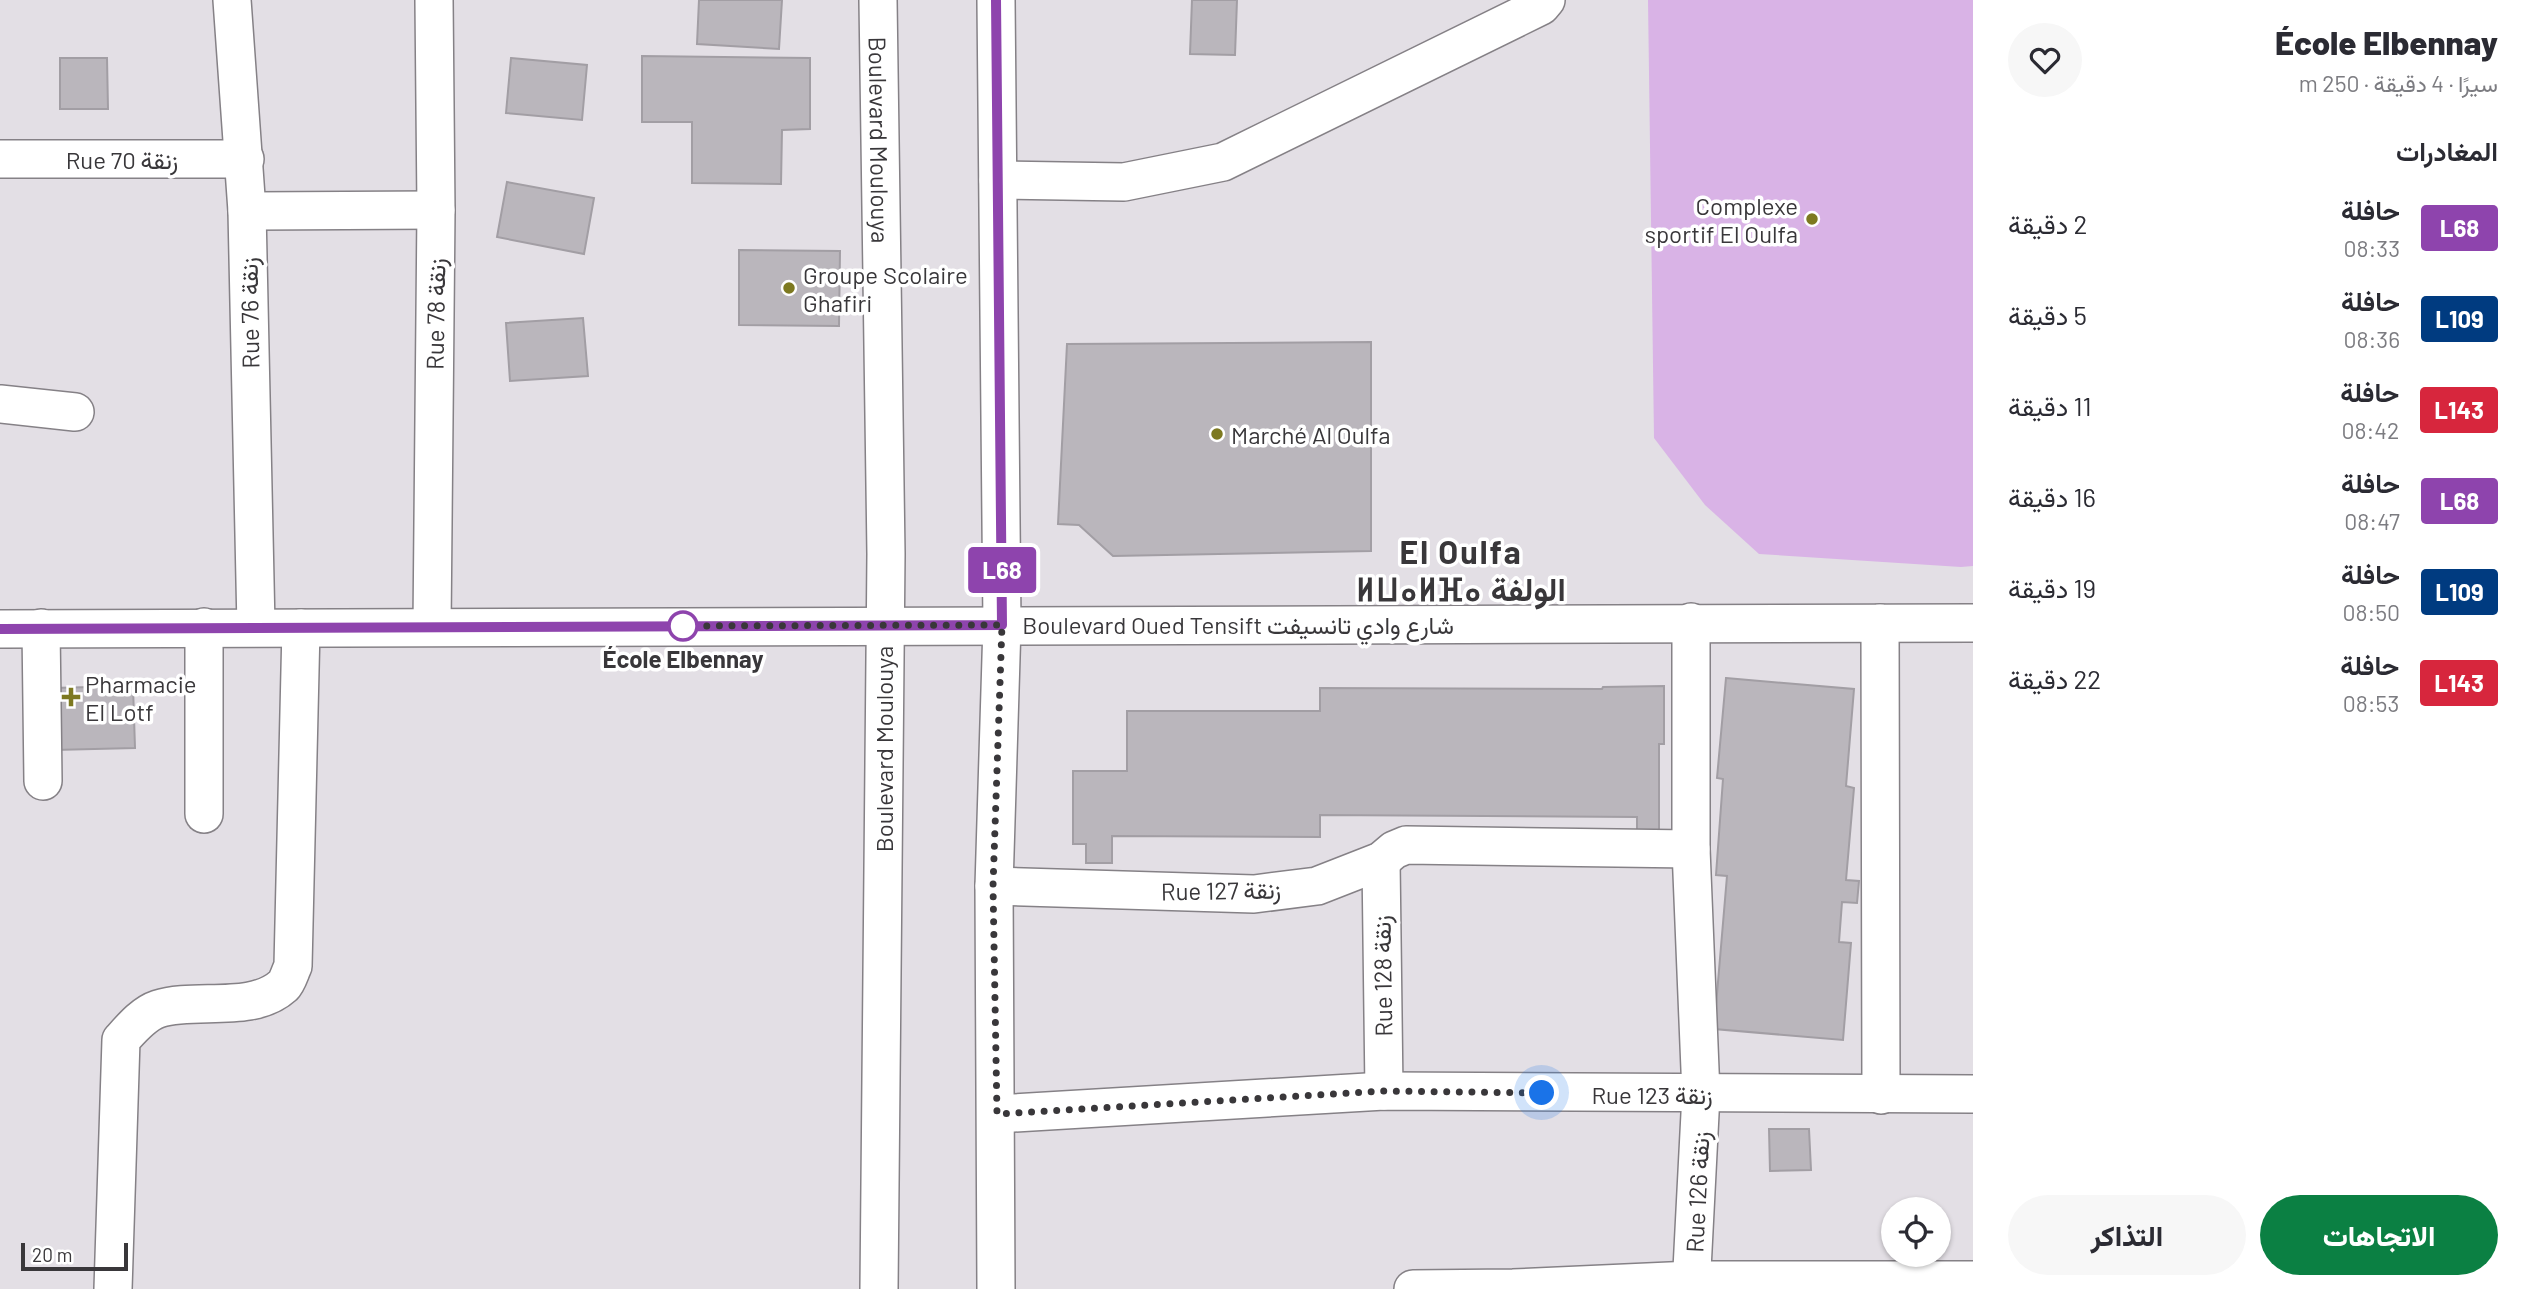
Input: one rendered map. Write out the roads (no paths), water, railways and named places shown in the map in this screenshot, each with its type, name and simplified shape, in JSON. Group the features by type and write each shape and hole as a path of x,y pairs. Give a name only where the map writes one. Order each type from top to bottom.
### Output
{"street":[{"name":"Rue 76 زنقة","path":"232,0 247,211 256,627"},
{"name":"Rue 78 زنقة","path":"432,627 436,210 434,0"},
{"name":"Boulevard Moulouya","path":"878,0 885,625 879,1289"},
{"path":"996,0 1002,625 993,886 997,1114 996,1289"},
{"path":"998,180 1124,183 1223,162 1541,6 1546,0"},
{"name":"Rue 70 زنقة","path":"0,159 245,159"},
{"path":"247,211 436,210"},
{"path":"0,404 75,412"},
{"name":"Rue 126 زنقة","path":"1691,622 1691,849 1701,1094 1692,1285"},
{"path":"1880,623 1881,1095"},
{"name":"Boulevard Oued Tensift شارع وادي تانسيفت","path":"0,629 1973,623"},
{"path":"204,627 204,814"},
{"path":"41,628 43,781"},
{"path":"113,1289 121,1040 156,1009 234,1003 267,996 285,985 292,966 301,628"},
{"name":"Rue 127 زنقة","path":"993,886 1254,894 1317,886 1381,860 1406,845 1691,849"},
{"name":"Rue 128 زنقة","path":"1381,860 1384,1091"},
{"name":"Rue 123 زنقة","path":"997,1114 1384,1091 1973,1094"},
{"path":"1413,1289 1973,1280"}],"place":[{"name":"Complexe sportif El Oulfa","path":"1812,219"},
{"name":"Groupe Scolaire Ghafiri","path":"789,288"},
{"name":"Marché Al Oulfa","path":"1217,434"},
{"name":"École Elbennay","path":"683,626"},
{"name":"Pharmacie El Lotf","path":"71,697"}],"district":[{"name":"El Oulfa ⵍⵡⴰⵍⴼⴰ الولفة","path":"1461,570"}]}
